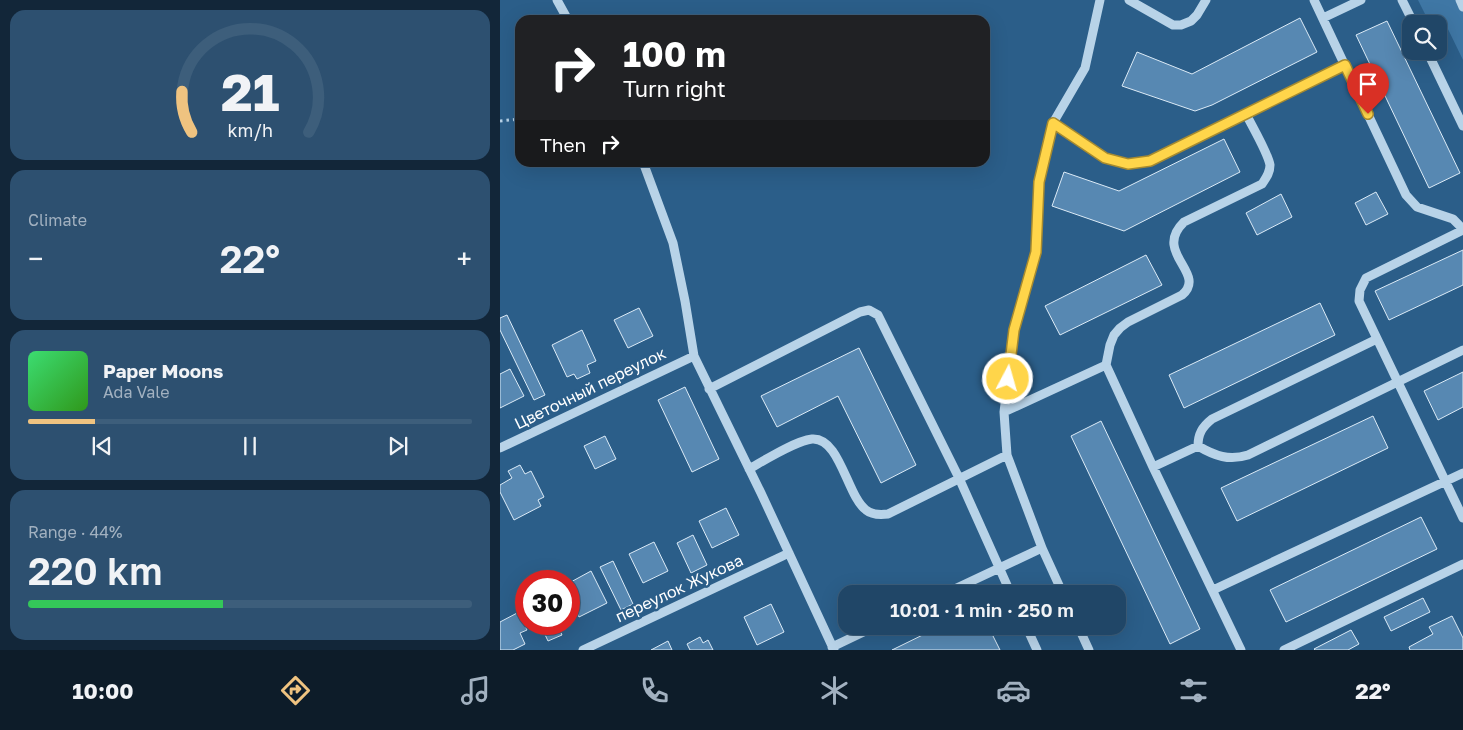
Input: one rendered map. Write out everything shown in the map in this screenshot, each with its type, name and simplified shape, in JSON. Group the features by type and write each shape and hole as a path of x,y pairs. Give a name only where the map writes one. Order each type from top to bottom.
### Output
{"street":[{"path":"557,0 565,15"},
{"path":"1059,585 1042,548 1007,455 1004,412 1014,330 1036,252 1039,182 1053,123 1086,68 1100,0"},
{"path":"1130,0 1173,25 1191,22 1206,0"},
{"path":"1314,0 1406,195 1418,207 1453,219 1463,229 1366,278 1360,290 1359,302 1463,518"},
{"path":"1323,18 1361,0"},
{"path":"1402,0 1410,15"},
{"path":"1431,60 1463,126"},
{"path":"1053,123 1105,158 1128,164 1150,161 1345,65"},
{"path":"1241,650 1106,365 1110,345 1114,335 1120,328 1128,322 1182,295 1187,290 1189,284 1188,276 1174,248 1173,238 1176,229 1184,222 1262,184 1268,175 1270,166 1246,114"},
{"path":"645,167 673,243 694,356 709,389 749,469 833,649 859,635"},
{"path":"709,389 860,312 869,310 878,315 959,478 1007,585"},
{"path":"1198,446 1198,436 1204,426 1212,419 1377,339"},
{"path":"1198,446 1212,454 1226,458 1239,458 1248,455 1463,350"},
{"name":"Цветочный переулок","path":"500,448 694,356"},
{"path":"1004,412 1106,365"},
{"path":"749,469 803,441 814,439 826,443 833,451 859,502 866,511 877,515 888,514 1007,455"},
{"path":"1153,467 1198,446"},
{"path":"1213,590 1463,473"},
{"path":"963,585 1042,548"},
{"name":"переулок Жукова","path":"583,650 789,553"},
{"path":"1284,650 1463,564"},
{"path":"1030,635 1037,650"},
{"path":"1082,635 1089,650"}],"path":[{"path":"500,121 515,120"}],"shaded area":[{"path":"1418,0 1458,0 1463,11 1463,60 1447,27 1447,15 1426,15"}],"building":[{"path":"1300,18 1317,52 1212,105 1195,111 1122,86 1137,52 1192,74"},
{"path":"1387,21 1402,52 1402,60 1406,60 1460,173 1429,188 1356,35"},
{"path":"1224,139 1240,172 1124,231 1052,206 1064,172 1119,191"},
{"path":"1376,192 1388,214 1366,225 1355,203"},
{"path":"1281,194 1292,217 1257,235 1246,213"},
{"path":"1463,250 1463,285 1389,320 1375,291"},
{"path":"1146,255 1162,285 1060,335 1045,306"},
{"path":"1320,303 1335,335 1184,408 1169,375"},
{"path":"639,308 653,336 628,348 614,320"},
{"path":"507,315 545,395 534,400 500,330 500,318"},
{"path":"582,330 596,361 587,365 590,373 577,379 574,374 567,377 552,345"},
{"path":"859,348 916,465 881,483 838,396 777,427 761,396"},
{"path":"510,369 524,396 500,408 500,374"},
{"path":"1463,372 1463,407 1438,420 1424,391"},
{"path":"685,387 719,459 692,472 658,400"},
{"path":"1373,416 1388,448 1237,521 1221,488"},
{"path":"1101,421 1200,629 1170,644 1071,436"},
{"path":"605,436 616,459 595,469 584,446"},
{"path":"520,465 525,474 531,471 544,497 538,500 541,506 514,520 500,492 500,485 512,478 508,471"},
{"path":"726,508 739,535 712,548 699,521"},
{"path":"1421,517 1437,549 1286,622 1270,590"},
{"path":"693,535 707,565 691,573 677,543"},
{"path":"654,542 668,571 643,583 629,554"},
{"path":"613,561 633,604 621,610 600,567"},
{"path":"591,571 607,603 580,616 580,577"},
{"path":"1423,598 1430,612 1391,631 1384,617"},
{"path":"771,604 784,632 757,645 744,617"},
{"path":"515,614 515,635 521,635 525,644 513,650 500,650 500,622"},
{"path":"1452,616 1463,638 1463,650 1410,650 1409,647 1433,634 1429,627"},
{"path":"1351,630 1359,644 1348,650 1314,649"},
{"path":"545,635 562,635 548,641"},
{"path":"923,635 992,635 1000,650 892,650"},
{"path":"700,637 703,643 708,640 713,650 690,650 687,644"},
{"path":"668,641 672,650 651,650"}],"route":[{"path":"1008,379 1014,330 1036,252 1036,215 1039,182 1053,123 1105,158 1128,164 1150,161 1345,65 1368,114"}]}
